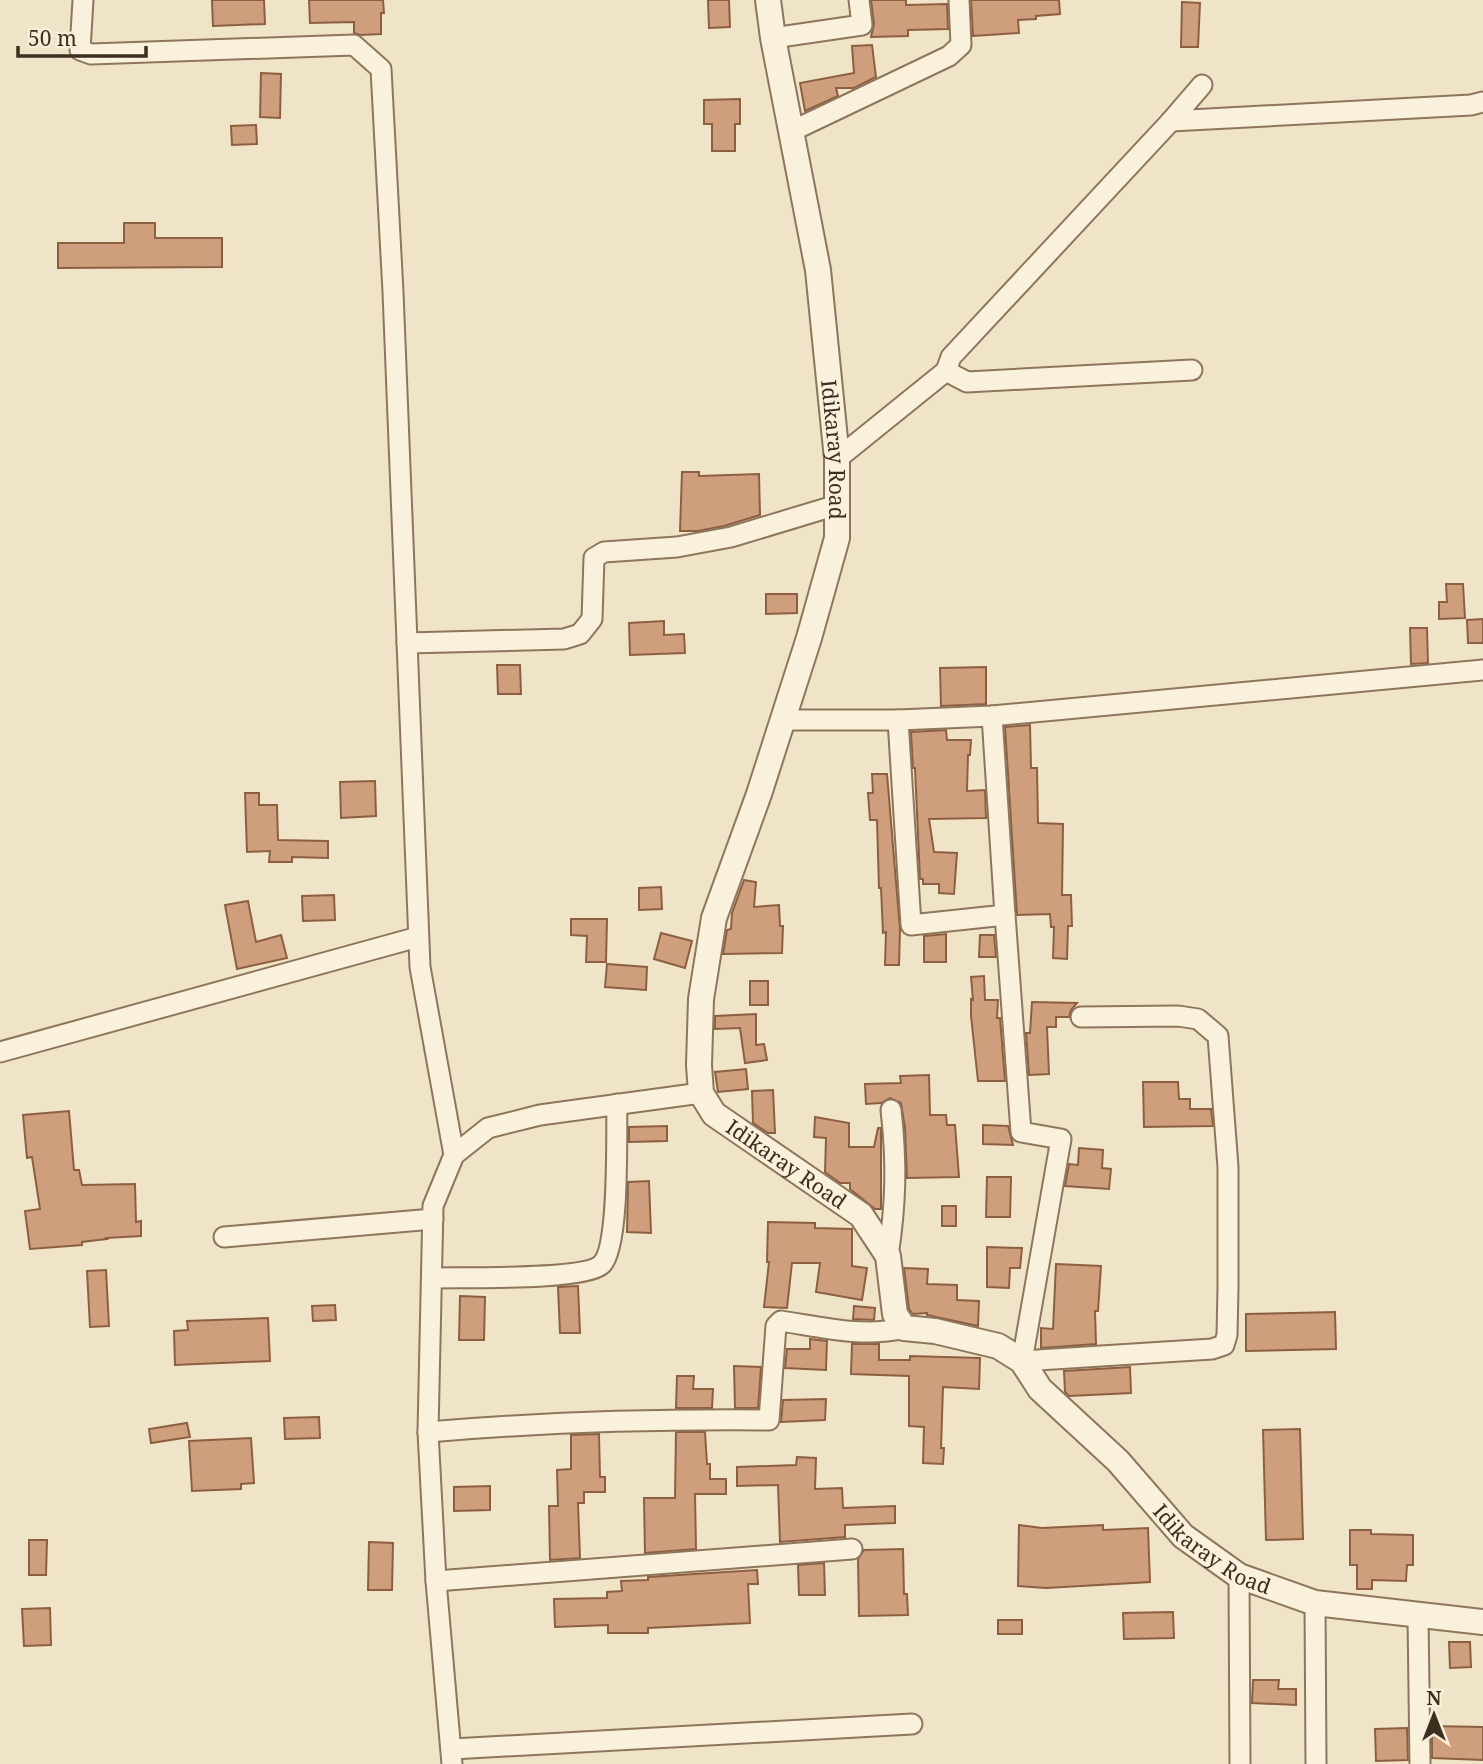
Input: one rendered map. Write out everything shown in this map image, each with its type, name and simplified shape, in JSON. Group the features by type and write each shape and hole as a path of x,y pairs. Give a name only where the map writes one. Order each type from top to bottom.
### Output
{"street":[{"path":"83,0 80,50 91,54 354,46 381,69 420,967 454,1155"},
{"name":"Idikaray Road","path":"768,0 818,270 837,459 837,538 760,794 714,918 701,999 701,1093 714,1114 861,1216 888,1256 895,1314 904,1328 935,1331 998,1346 1022,1361 1040,1389 1118,1461 1183,1536 1239,1576 1315,1603 1483,1622"},
{"path":"773,38 862,24 859,0"},
{"path":"792,131 949,56 961,46 959,0"},
{"path":"837,459 946,371 951,357 1202,85"},
{"path":"1171,121 1471,105 1483,102"},
{"path":"946,371 967,382 1192,370"},
{"path":"407,643 564,639 580,634 592,619 594,558 604,552 677,547 731,537 837,505"},
{"path":"783,720 898,720 992,716 1483,670"},
{"path":"992,716 1021,1132 1061,1139 1022,1361 1212,1349 1224,1345 1227,1335 1228,1167 1218,1036 1198,1019 1178,1016 1081,1017"},
{"path":"898,720 911,925 1005,915"},
{"path":"0,1052 418,937"},
{"path":"701,1093 540,1115 488,1128 454,1155 433,1206 428,1432 436,1581 452,1757 912,1724"},
{"path":"432,1278 583,1272 601,1266 609,1255 613,1231 617,1104"},
{"path":"888,1256 894,1219 896,1158 891,1110"},
{"path":"224,1237 433,1219"},
{"path":"428,1432 527,1423 659,1419 769,1420 776,1326 781,1321 866,1333 904,1328"},
{"path":"436,1581 852,1549"},
{"path":"1239,1576 1240,1764"},
{"path":"1315,1603 1316,1764"},
{"path":"1418,1616 1420,1764"}],"building":[{"path":"212,0 264,0 265,24 213,26"},
{"path":"309,0 383,0 381,34 354,33 354,22 310,23"},
{"path":"708,0 729,0 730,27 709,28"},
{"path":"871,0 906,0 906,5 947,4 948,29 908,30 908,36 871,37 874,24"},
{"path":"971,0 1059,0 1060,14 1018,20 1019,33 973,36"},
{"path":"1182,2 1200,3 1198,47 1181,47"},
{"path":"872,45 876,77 854,88 836,88 838,96 805,111 800,83 854,73 852,46"},
{"path":"261,73 281,74 280,118 260,117"},
{"path":"740,99 740,124 735,124 735,151 712,151 712,124 704,124 704,100"},
{"path":"256,125 257,144 232,145 231,126"},
{"path":"124,223 155,223 155,238 222,238 222,267 58,268 58,243 124,243"},
{"path":"682,472 699,472 699,476 759,474 760,515 724,526 680,531"},
{"path":"1446,584 1463,584 1465,618 1439,619 1439,602 1447,602"},
{"path":"766,594 797,594 797,613 766,614"},
{"path":"1483,619 1483,643 1468,643 1467,620"},
{"path":"664,621 664,635 684,634 685,653 630,655 629,623"},
{"path":"1410,628 1427,628 1428,663 1411,664"},
{"path":"497,665 520,665 521,694 498,694"},
{"path":"986,667 986,704 941,706 940,668"},
{"path":"1030,725 1031,768 1037,768 1038,823 1063,824 1062,895 1071,895 1072,926 1068,926 1067,959 1053,958 1054,927 1051,927 1050,914 1017,915 1005,727"},
{"path":"946,730 947,740 971,740 967,791 985,790 986,818 929,819 934,852 957,853 954,894 939,893 939,884 923,884 923,879 920,879 911,732"},
{"path":"872,774 887,774 900,930 899,965 885,965 886,932 883,933 879,888 877,820 870,820 868,793 873,793"},
{"path":"375,781 376,816 341,818 340,782"},
{"path":"245,793 259,793 259,805 277,805 278,840 328,841 328,858 292,857 292,862 269,862 270,851 247,852"},
{"path":"744,880 756,882 754,907 779,905 780,926 783,926 782,953 723,954 727,930 731,929 732,913"},
{"path":"661,887 662,909 639,910 639,888"},
{"path":"334,895 335,920 303,921 302,896"},
{"path":"248,901 256,942 281,935 287,958 237,969 225,905"},
{"path":"571,919 607,919 606,962 586,962 587,936 571,935"},
{"path":"661,933 692,941 685,968 654,959"},
{"path":"946,934 946,962 924,962 924,936"},
{"path":"980,935 994,935 996,957 979,957"},
{"path":"607,964 647,967 646,990 605,987"},
{"path":"984,976 985,1000 998,1000 997,1018 1000,1018 1005,1081 978,1081 971,1016 971,977"},
{"path":"750,981 768,981 768,1005 750,1005"},
{"path":"1032,1002 1077,1003 1069,1017 1056,1017 1056,1027 1047,1027 1049,1074 1029,1075 1026,1033 1030,1033"},
{"path":"756,1014 756,1045 764,1044 767,1060 745,1063 740,1028 715,1029 715,1016"},
{"path":"746,1069 748,1089 718,1092 715,1072"},
{"path":"929,1075 930,1115 946,1115 947,1125 955,1125 959,1177 907,1178 901,1103 890,1098 881,1103 866,1104 865,1084 901,1083 900,1076"},
{"path":"1143,1082 1178,1082 1179,1099 1190,1099 1190,1109 1211,1109 1213,1126 1144,1127"},
{"path":"773,1090 775,1133 768,1133 753,1123 752,1091"},
{"path":"69,1111 74,1170 79,1170 82,1185 135,1184 136,1222 141,1221 141,1236 30,1249 25,1211 40,1209 32,1157 27,1158 23,1115"},
{"path":"815,1117 849,1123 849,1147 874,1147 878,1128 881,1128 881,1209 875,1209 850,1189 850,1183 840,1183 825,1172 826,1138 814,1137"},
{"path":"983,1125 1008,1126 1013,1145 983,1144"},
{"path":"667,1126 667,1141 629,1142 629,1127"},
{"path":"1079,1148 1103,1150 1102,1168 1111,1169 1109,1189 1065,1186 1069,1164 1078,1165"},
{"path":"987,1177 1011,1177 1010,1217 986,1217"},
{"path":"649,1181 651,1233 627,1232 628,1182"},
{"path":"942,1206 956,1206 956,1226 942,1226"},
{"path":"768,1222 815,1223 815,1228 852,1229 852,1266 867,1268 862,1300 816,1292 820,1263 792,1263 787,1308 764,1307 769,1262"},
{"path":"987,1247 1022,1248 1020,1268 1010,1268 1009,1288 987,1287"},
{"path":"1056,1264 1101,1266 1098,1311 1095,1311 1096,1344 1041,1348 1041,1328 1053,1329"},
{"path":"904,1268 928,1269 927,1284 957,1285 957,1300 979,1301 978,1326 927,1313 913,1314 909,1309"},
{"path":"106,1270 109,1326 90,1327 87,1271"},
{"path":"578,1286 580,1333 560,1333 558,1287"},
{"path":"460,1296 485,1297 484,1340 459,1340"},
{"path":"335,1305 336,1320 313,1321 312,1306"},
{"path":"854,1306 875,1308 874,1320 853,1319"},
{"path":"1335,1312 1336,1349 1246,1351 1246,1314"},
{"path":"268,1318 270,1361 175,1365 174,1331 188,1330 187,1321"},
{"path":"810,1339 827,1341 826,1370 785,1368 787,1349 810,1349"},
{"path":"852,1344 879,1344 879,1360 910,1360 910,1356 980,1358 979,1389 943,1387 943,1464 923,1463 924,1427 909,1426 909,1376 851,1374"},
{"path":"734,1366 761,1367 758,1408 735,1408"},
{"path":"1130,1367 1131,1393 1069,1396 1065,1392 1064,1371"},
{"path":"677,1376 694,1376 693,1389 713,1389 712,1408 676,1408"},
{"path":"826,1399 825,1420 781,1422 783,1400"},
{"path":"319,1417 320,1438 285,1439 284,1418"},
{"path":"187,1423 190,1437 151,1443 149,1429"},
{"path":"1300,1429 1303,1539 1266,1540 1263,1430"},
{"path":"676,1432 705,1432 710,1479 726,1479 726,1494 695,1494 696,1549 645,1553 644,1498 675,1498"},
{"path":"599,1434 600,1477 605,1477 605,1492 584,1492 584,1503 578,1503 580,1558 550,1560 549,1506 558,1506 557,1470 571,1469 571,1435"},
{"path":"251,1438 254,1483 241,1484 241,1489 192,1491 189,1441"},
{"path":"797,1457 816,1458 815,1489 842,1488 843,1508 895,1506 895,1523 845,1525 845,1537 780,1542 778,1485 737,1486 737,1467 796,1465"},
{"path":"490,1486 490,1510 454,1511 454,1487"},
{"path":"1019,1525 1042,1528 1103,1525 1103,1530 1148,1528 1150,1582 1046,1588 1018,1586"},
{"path":"1350,1530 1371,1530 1371,1534 1413,1535 1413,1565 1407,1565 1406,1581 1372,1580 1372,1589 1357,1589 1357,1565 1350,1565"},
{"path":"29,1540 47,1540 46,1575 29,1575"},
{"path":"369,1542 393,1543 392,1590 368,1590"},
{"path":"903,1549 904,1594 907,1594 908,1615 859,1616 858,1559 864,1550"},
{"path":"824,1563 825,1595 799,1595 798,1565"},
{"path":"757,1570 758,1584 748,1584 750,1623 648,1628 648,1633 608,1633 608,1625 555,1627 554,1599 607,1598 607,1592 622,1591 621,1581 648,1580 648,1577"},
{"path":"50,1608 51,1645 24,1646 22,1609"},
{"path":"1173,1612 1174,1638 1124,1639 1123,1613"},
{"path":"998,1620 1022,1620 1022,1634 998,1634"},
{"path":"1449,1642 1470,1642 1471,1667 1450,1668"},
{"path":"1253,1680 1279,1680 1278,1689 1296,1689 1296,1705 1252,1703"},
{"path":"1432,1726 1483,1727 1483,1760 1432,1758"},
{"path":"1407,1728 1408,1760 1376,1761 1375,1729"}]}
